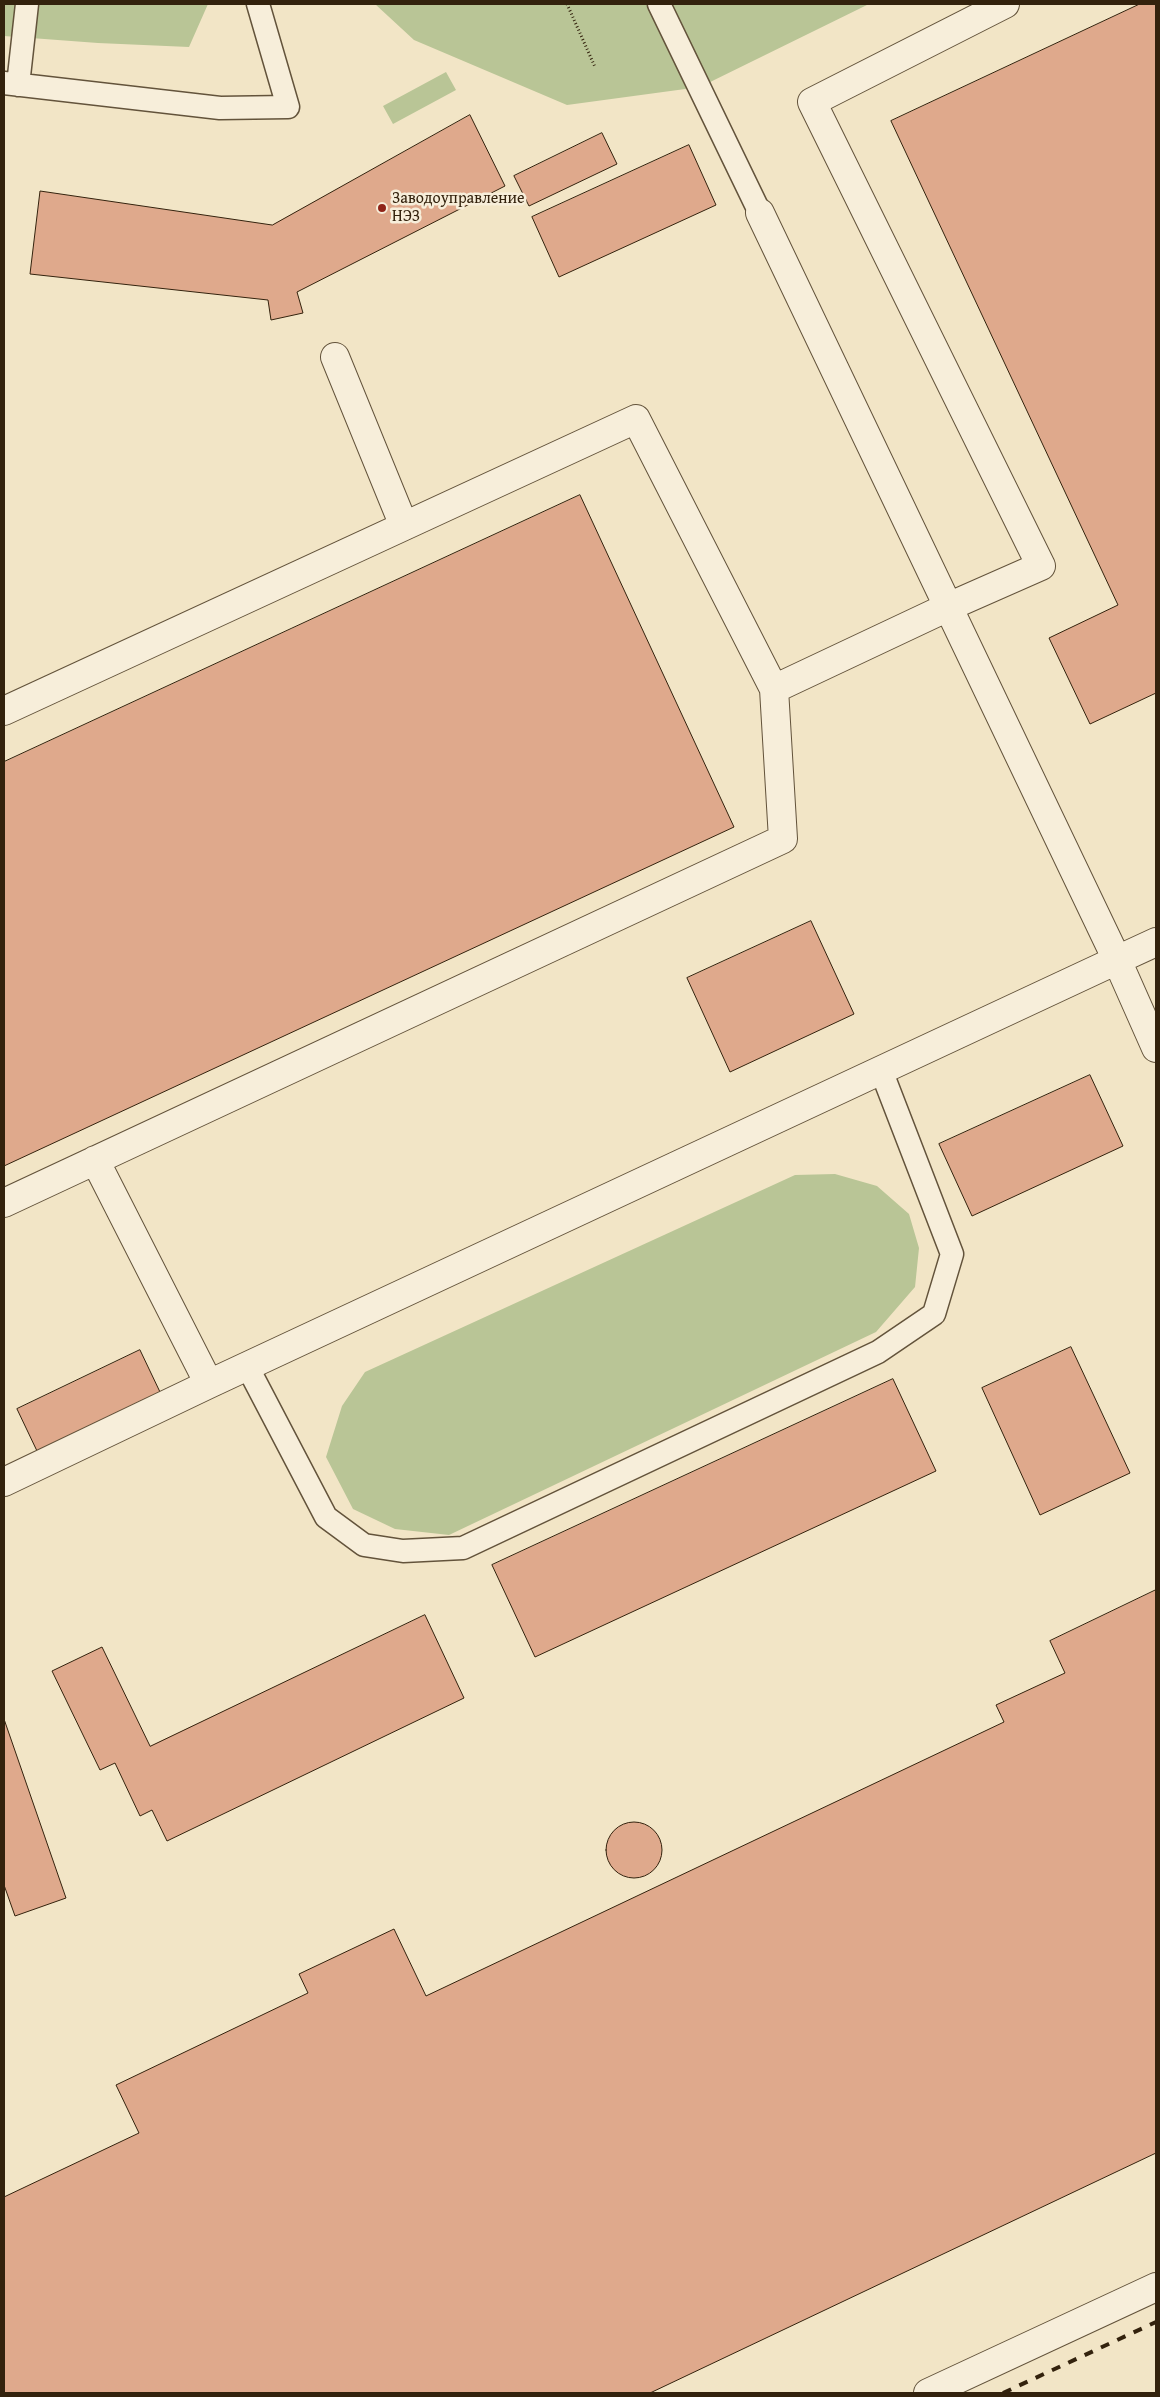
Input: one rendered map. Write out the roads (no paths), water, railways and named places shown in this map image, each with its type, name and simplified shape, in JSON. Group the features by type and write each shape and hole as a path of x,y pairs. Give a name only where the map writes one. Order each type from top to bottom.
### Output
{"street":[{"path":"774,689 948,607 1042,566 812,102 1005,4"},
{"path":"760,213 1116,960 1156,1048"},
{"path":"336,357 404,526"},
{"path":"4,711 636,419 774,689 783,839 4,1203"},
{"path":"4,1482 208,1384 1156,942"},
{"path":"95,1160 208,1384"},
{"path":"928,2393 1156,2287"}],"lane":[{"path":"27,4 11,84 220,108 288,107 258,4"},
{"path":"660,4 760,213"},
{"path":"247,1366 326,1517 364,1545 403,1552 463,1548 878,1352 934,1314 952,1254 881,1070"}],"railway":[{"path":"1003,2393 1156,2322"}],"place":[{"name":"Заводоуправление НЭЗ","path":"382,208"}]}
